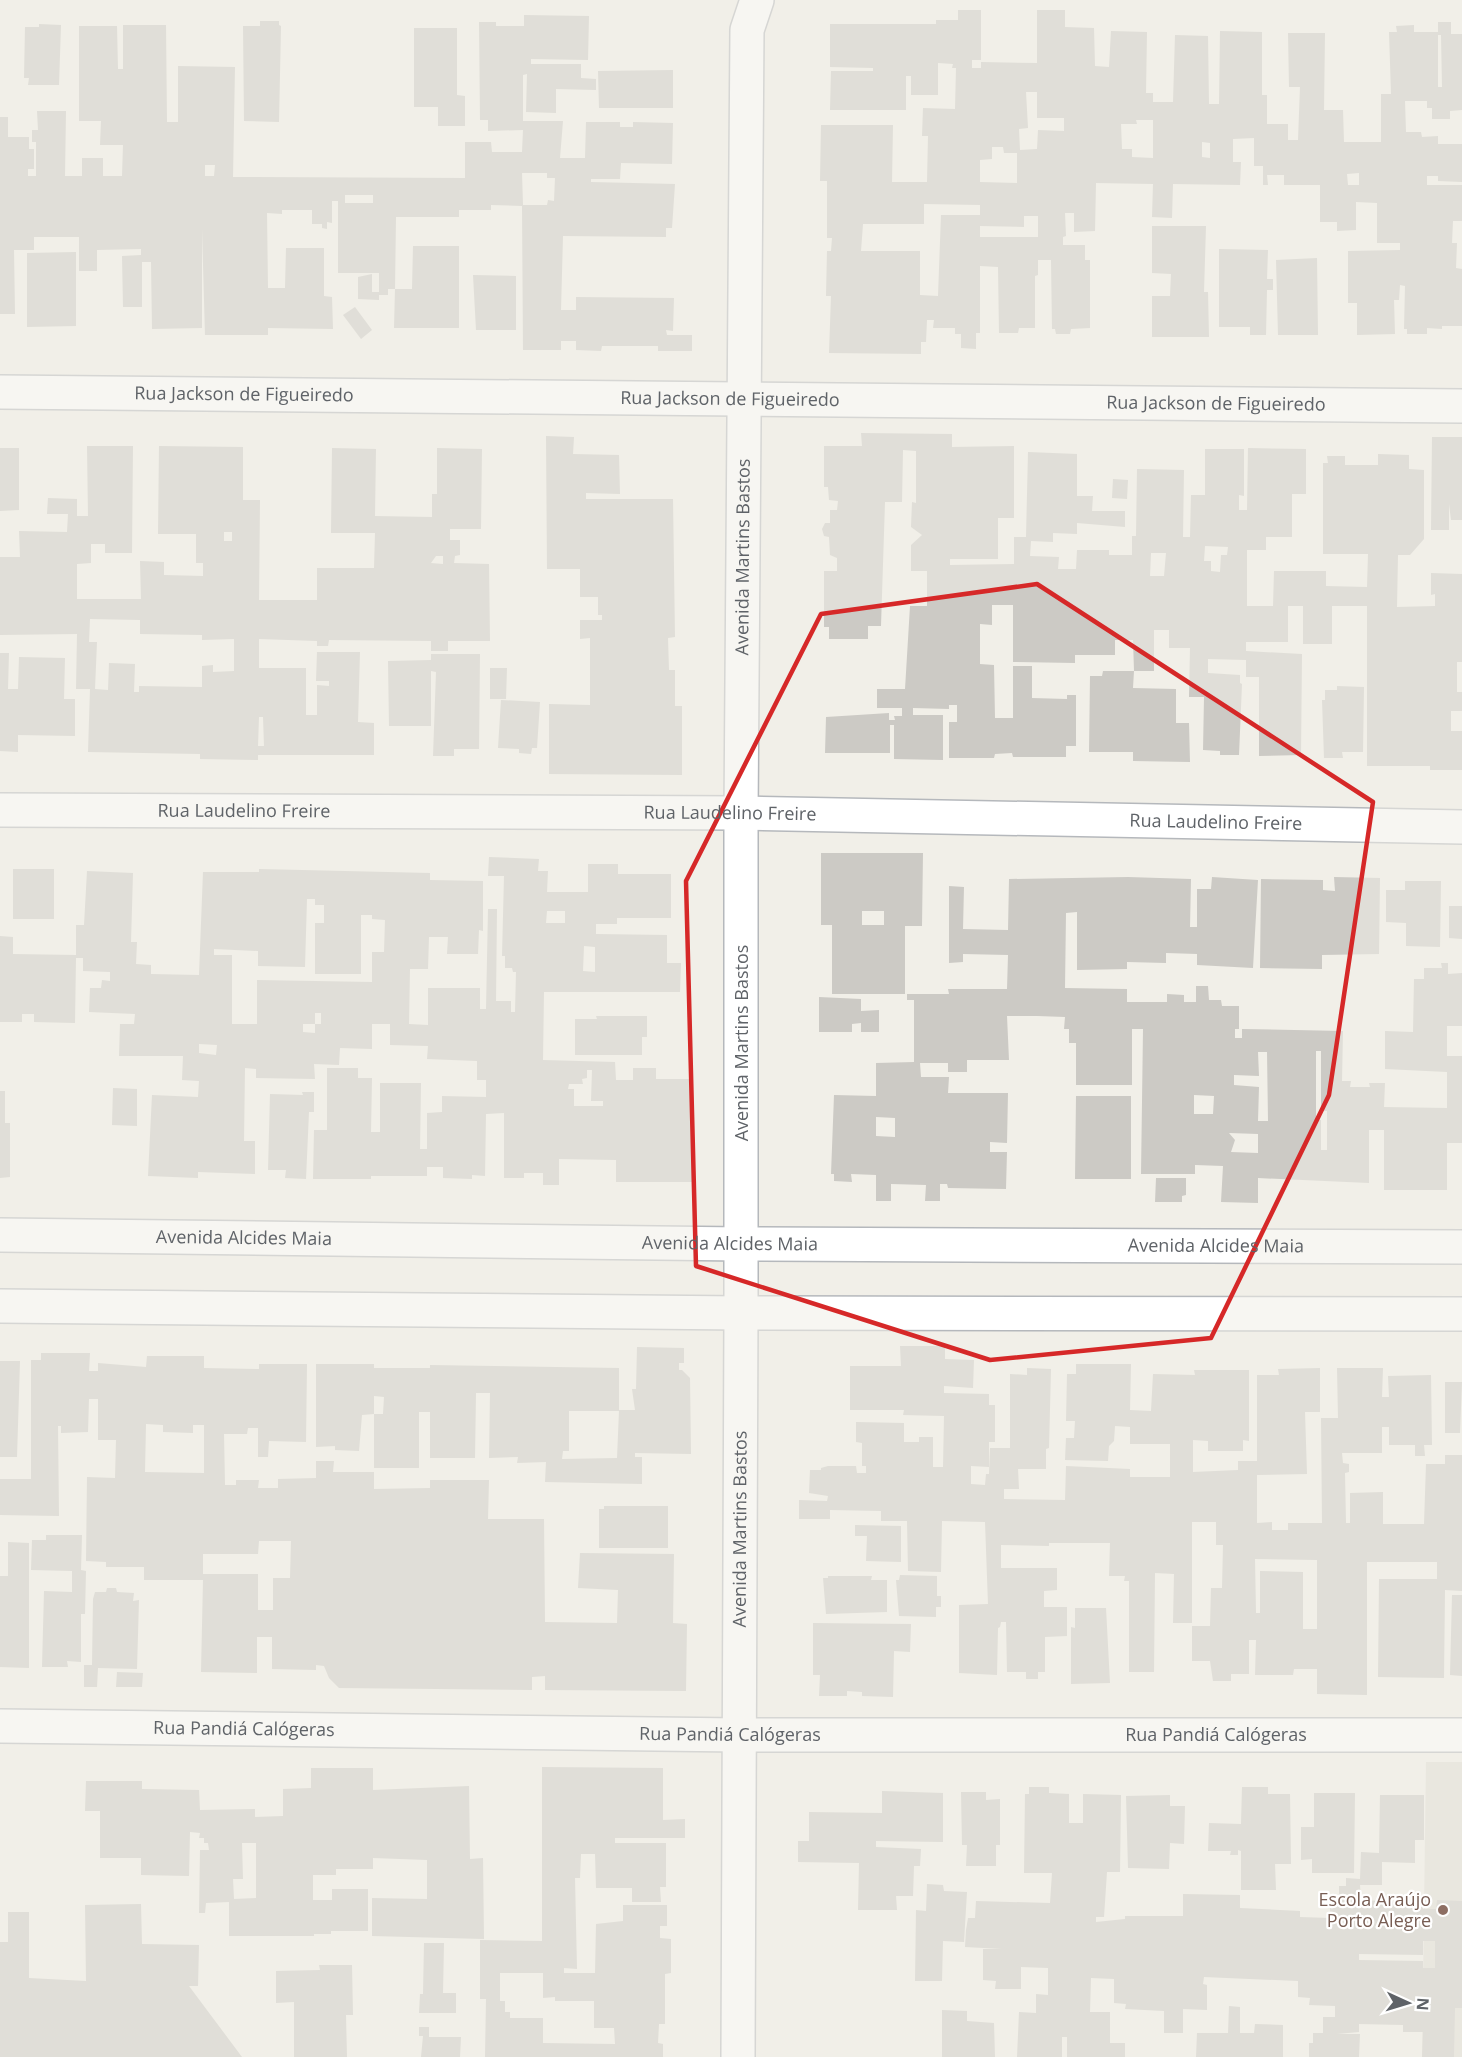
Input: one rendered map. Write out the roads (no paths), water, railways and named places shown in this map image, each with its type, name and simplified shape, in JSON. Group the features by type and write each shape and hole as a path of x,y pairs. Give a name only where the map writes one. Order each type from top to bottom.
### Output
{"street":[{"name":"Avenida Martins Bastos","path":"731,0 752,15 743,400 738,2057"},
{"name":"Rua Jackson de Figueiredo","path":"0,392 1462,406"},
{"name":"Rua Laudelino Freire","path":"0,810 741,813 1462,827"},
{"name":"Avenida Alcides Maia","path":"0,1235 742,1244 1462,1247"},
{"path":"0,1306 741,1313 1462,1314"},
{"name":"Rua Pandiá Calógeras","path":"0,1726 740,1735 1462,1735"}],"place":[{"name":"Escola Araújo Porto Alegre","path":"1443,1910"}]}
